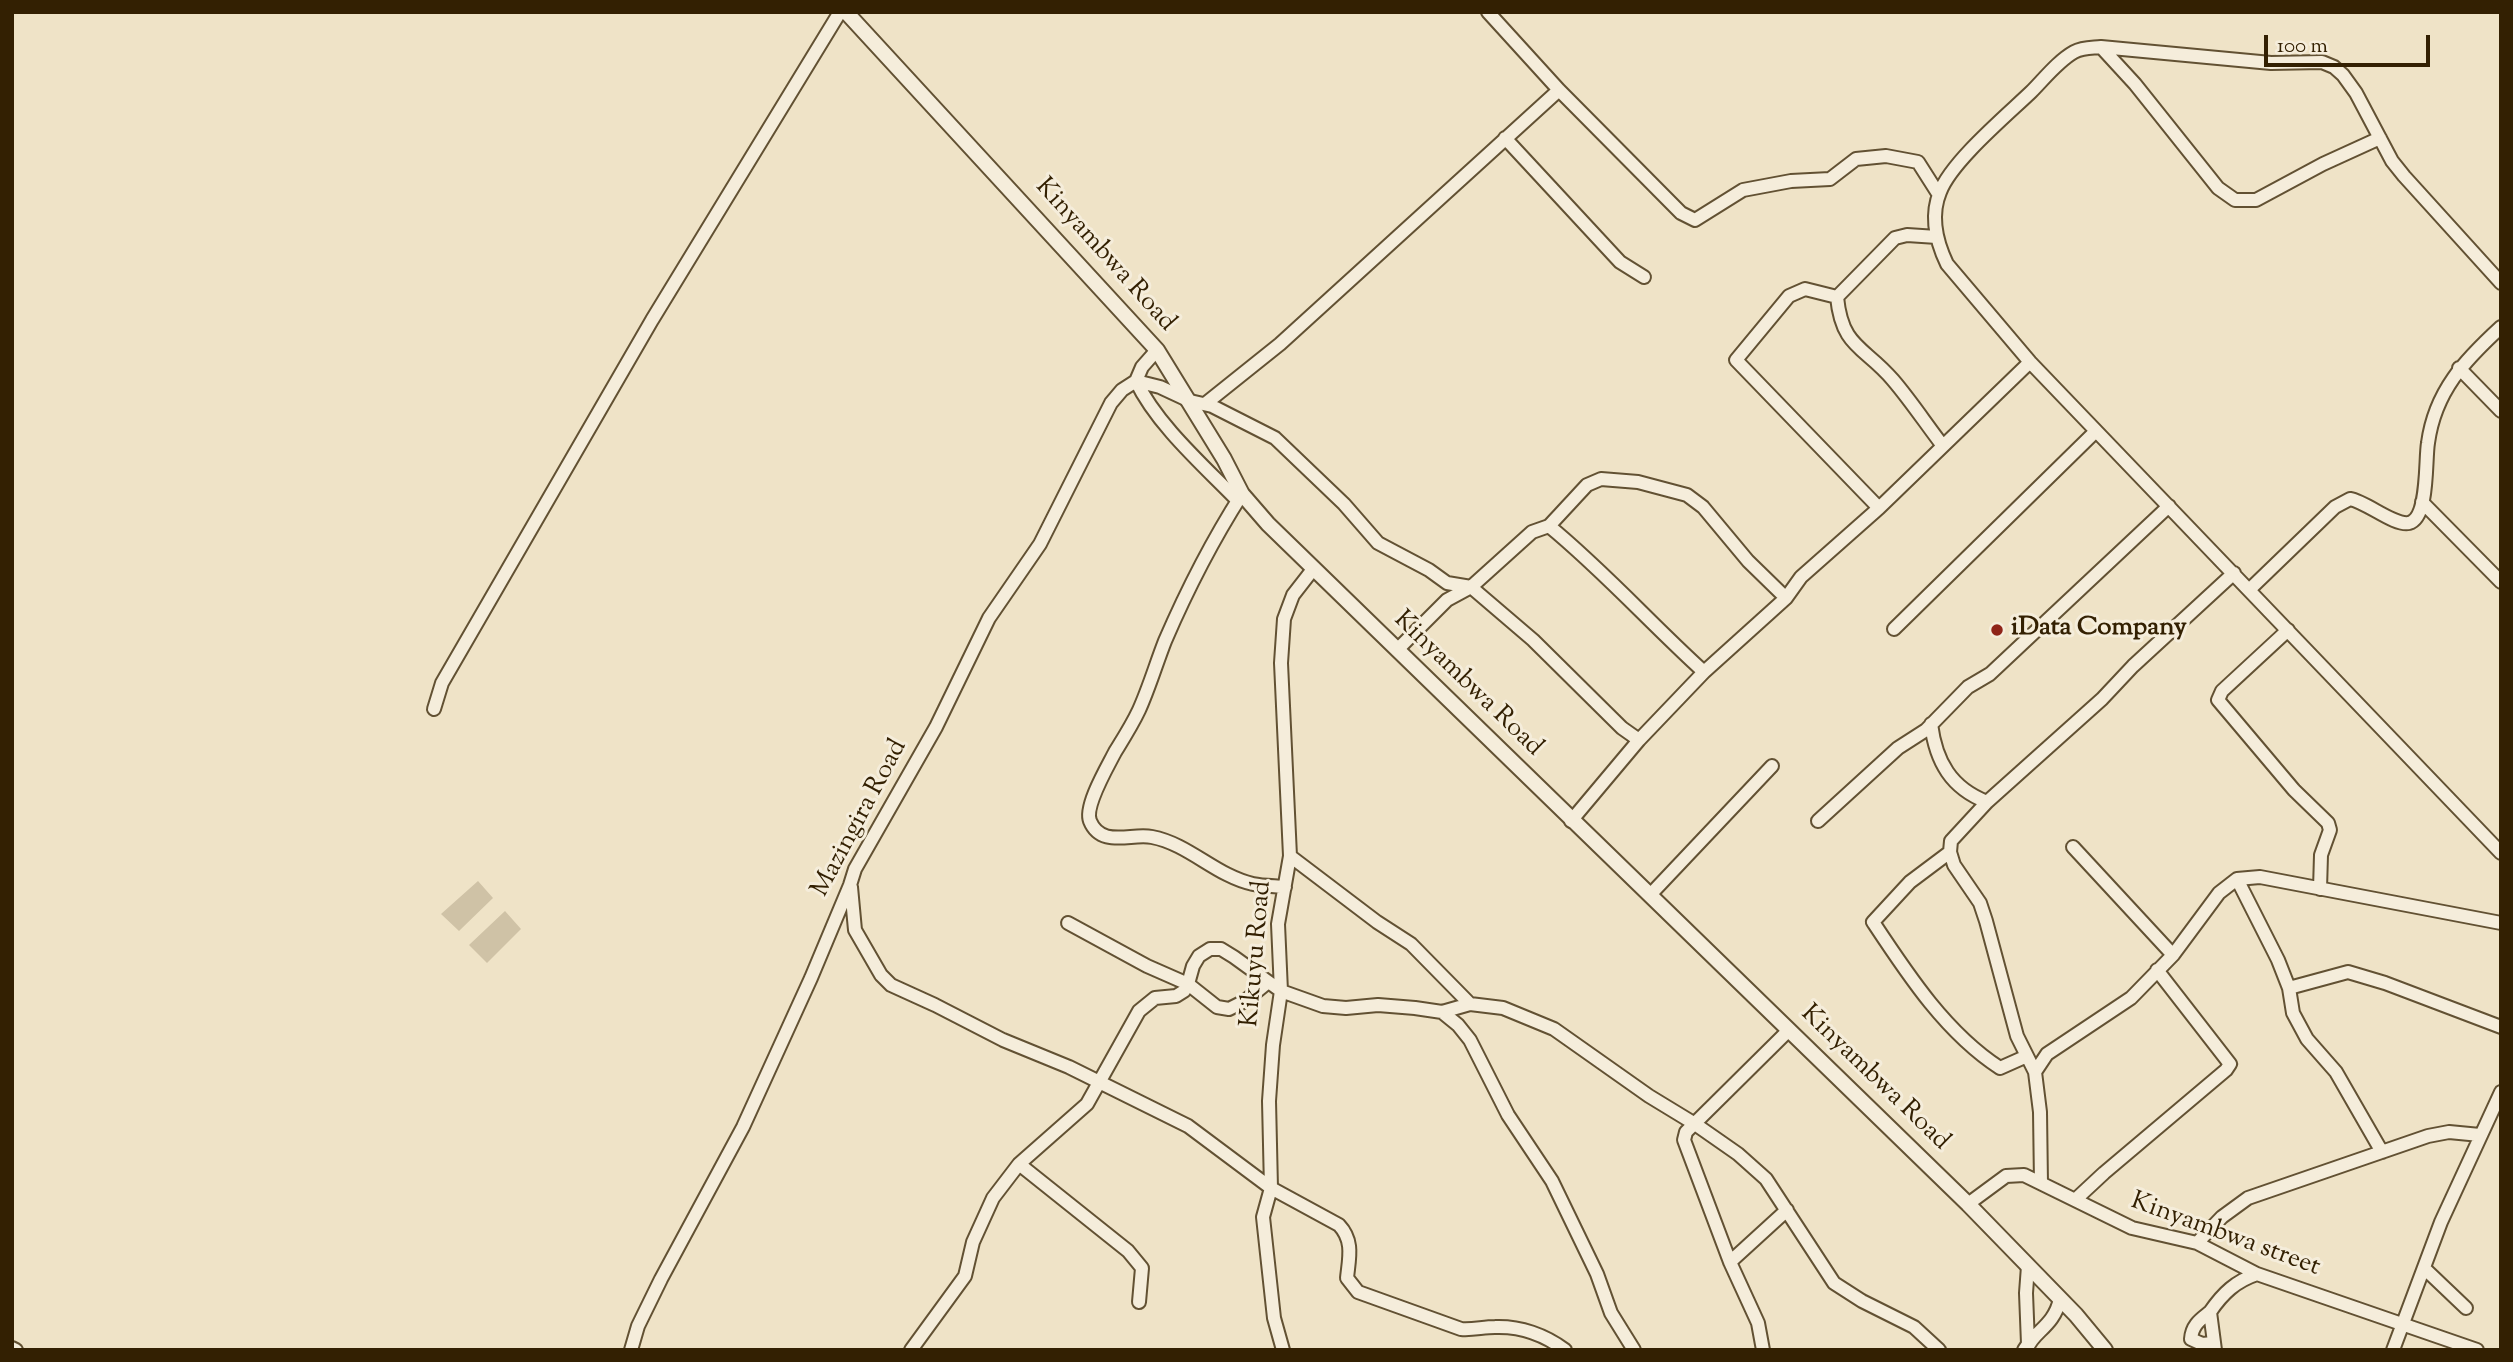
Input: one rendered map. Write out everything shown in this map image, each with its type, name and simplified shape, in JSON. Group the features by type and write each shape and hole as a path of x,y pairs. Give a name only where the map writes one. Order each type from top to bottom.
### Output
{"street":[{"path":"434,709 442,683 652,320 840,12"},
{"name":"Kinyambwa Road","path":"846,12 1157,350 1197,402 1240,498 1968,1204 2105,1350"},
{"path":"1488,12 1559,90 1681,213 1695,220 1743,190 1791,181 1830,179 1856,159 1886,156 1919,162 1939,195"},
{"path":"2101,47 2135,84 2218,188 2235,200 2256,200 2269,195 2323,164 2380,138"},
{"path":"2501,283 2404,176 2380,138 2362,102 2343,75 2322,62 2271,63 2101,47 2082,48 2062,61 1974,148 1947,178 1936,206 1935,223 1939,248 1948,264 2030,362 2501,853"},
{"path":"1197,402 1280,344 1559,90"},
{"path":"1505,138 1620,262 1644,277"},
{"path":"1837,297 1895,239 1907,235 1937,237"},
{"path":"1837,297 1805,289 1789,296 1736,360 1879,508"},
{"path":"1837,297 1839,316 1850,340 1892,379 1943,446"},
{"path":"2250,589 2341,503 2350,499 2362,501 2405,524 2413,522 2422,502 2428,442 2439,400 2459,368 2501,327"},
{"name":"Mazingira Road","path":"631,1350 638,1326 661,1279 743,1127 811,978 855,869 936,727 989,618 1040,544 1111,403 1122,390 1136,381 1142,367 1157,350"},
{"path":"1571,821 1639,740 1704,672 1786,598 1801,577 1879,508 2030,362"},
{"path":"2459,368 2501,411"},
{"path":"1136,381 1160,387 1197,402 1266,433 1283,444 1344,504 1383,548 1429,570 1447,583 1471,587 1533,640 1622,728 1639,740"},
{"path":"1136,381 1156,412 1240,498 1213,538 1165,642 1138,711 1099,784 1088,813 1090,822 1097,831 1108,837 1153,837 1187,851 1226,874 1252,884 1285,887"},
{"path":"1895,629 2096,430"},
{"path":"1397,650 1447,600 1471,587 1522,539 1549,526 1587,485 1601,479 1638,482 1687,495 1703,507 1748,561 1786,598"},
{"path":"2422,502 2501,582"},
{"path":"1818,821 1898,748 1931,724 1964,691 1990,674 2169,506"},
{"path":"1549,526 1602,572 1704,672"},
{"name":"Kikuyu Road","path":"1283,1350 1274,1318 1263,1217 1271,1188 1269,1101 1281,991 1278,924 1290,856 1280,663 1284,619 1293,595 1314,569"},
{"path":"2041,1183 2040,1112 2035,1072 2017,1036 1980,903 1954,865 1950,852 1951,841 1987,802 2102,699 2133,666 2234,573"},
{"path":"2288,630 2218,694 2218,700 2294,790 2328,823 2330,830 2321,855 2320,889"},
{"path":"1931,724 1935,745 1953,781 1963,791 1987,802"},
{"path":"1650,895 1772,766"},
{"path":"2073,847 2173,955"},
{"path":"1950,852 1910,882 1873,922 1908,976 1984,1058 2000,1068 2027,1056"},
{"path":"1290,856 1377,922 1411,944 1470,1004"},
{"path":"2035,1072 2048,1055 2131,998 2173,955 2219,893 2237,879 2260,877 2501,923"},
{"path":"2237,879 2278,960 2289,988 2293,1013 2307,1039 2336,1072 2382,1152"},
{"path":"850,885 855,930 881,975 891,985 1188,1126 1271,1188 1339,1226 1347,1234 1350,1244 1347,1278 1351,1286 1359,1292 1461,1329 1522,1329 1565,1350"},
{"path":"1068,923 1147,966 1188,984 1217,1007 1229,1009 1245,1001 1268,982"},
{"path":"911,1350 965,1276 972,1242 993,1198 1019,1164 1087,1104 1139,1011 1155,998 1180,994 1188,984 1199,956 1210,949 1220,949 1227,953 1281,991 1323,1006 1346,1008 1378,1005 1442,1012 1470,1004 1503,1008 1554,1030 1738,1154 1766,1179 1834,1283 1862,1301 1914,1327 1939,1350"},
{"path":"2076,1200 2230,1064 2157,970"},
{"path":"2289,988 2348,971 2501,1027"},
{"path":"1442,1012 1458,1025 1470,1040 1508,1115 1552,1181 1597,1274 1611,1313 1634,1350"},
{"path":"1763,1350 1758,1324 1730,1262 1684,1140 1686,1132 1789,1030"},
{"path":"2393,1350 2441,1222 2501,1092"},
{"path":"2197,1243 2222,1217 2248,1198 2428,1136 2449,1132 2480,1135"},
{"path":"1019,1164 1128,1251 1142,1268 1139,1302"},
{"name":"Kinyambwa street","path":"1968,1204 2006,1176 2024,1175 2132,1227 2197,1243 2258,1274 2477,1350"},
{"path":"1730,1262 1787,1210"},
{"path":"2026,1348 2028,1266"},
{"path":"2424,1268 2466,1308"},
{"path":"2210,1312 2214,1347 2191,1339 2197,1322 2210,1312 2222,1294 2242,1279 2258,1274"},
{"path":"2026,1348 2057,1312 2060,1299"},
{"path":"2434,1334 2438,1350"}],"shaded area":[{"path":"478,881 493,898 459,931 441,914"},
{"path":"505,911 521,929 487,963 469,945"}],"place":[{"name":"iData Company","path":"1997,630"}]}
